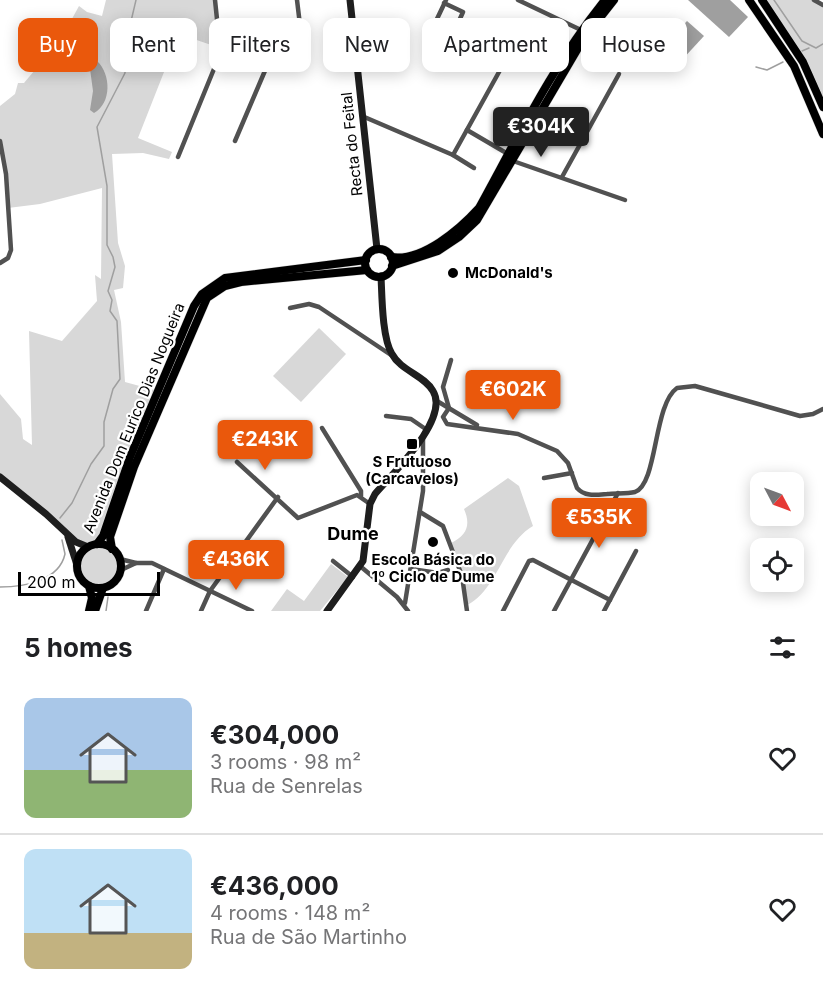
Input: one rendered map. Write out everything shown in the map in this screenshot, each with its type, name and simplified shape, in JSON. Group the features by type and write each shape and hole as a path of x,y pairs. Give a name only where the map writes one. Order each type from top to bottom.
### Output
{"main road":[{"path":"591,18 605,0"},
{"path":"391,256 424,250 445,240 465,225 479,208 584,38 614,0"},
{"path":"749,0 794,66 823,135"},
{"path":"762,0 798,53 823,107"},
{"path":"392,266 430,255 459,237 477,220 581,30"},
{"path":"377,249 391,256 392,266 388,273 381,276 373,275 367,270 366,260 370,253 377,249"},
{"name":"Avenida Dom Eurico Dias Nogueira","path":"97,544 103,536 130,458 201,294 225,278 366,260"},
{"name":"Avenida Dom Eurico Dias Nogueira","path":"112,549 110,537 134,467 207,297 225,285 241,282 367,270"},
{"path":"89,586 103,588 114,582 121,570 120,559 112,549 97,544 88,547 80,555 77,565 80,577 89,586 92,598 89,611"},
{"path":"95,611 103,588"}],"street":[{"path":"215,0 217,18"},
{"path":"297,0 299,18"},
{"name":"Recta do Feital","path":"350,0 377,249"},
{"path":"518,0 581,30"},
{"path":"814,0 823,5"},
{"path":"445,2 463,12 455,30 436,21 445,2"},
{"path":"178,157 213,72"},
{"path":"235,141 264,72"},
{"path":"453,155 499,72"},
{"path":"562,177 619,74"},
{"path":"363,116 453,155 474,168"},
{"path":"467,130 511,157 625,200"},
{"path":"0,141 6,174 11,250 8,258 0,263"},
{"path":"0,178 6,174"},
{"path":"381,276 388,345 392,355"},
{"path":"290,308 309,304 319,307 392,355 426,383 437,400 484,428"},
{"path":"451,360 443,387 449,408 443,417 447,424 518,434 564,456 579,491 588,495 636,491 644,481 666,403 677,388 694,386 790,414 807,416 822,410"},
{"path":"327,611 353,577 365,556 370,504 425,433 436,413 437,400"},
{"path":"386,416 411,419 425,433 424,480 405,603"},
{"path":"322,428 361,491 361,496"},
{"path":"237,462 278,497 298,518 357,495 370,504"},
{"path":"544,478 572,473"},
{"path":"0,477 81,546 88,547"},
{"path":"554,611 618,493"},
{"path":"606,494 608,508"},
{"path":"201,611 210,591 278,497"},
{"path":"420,512 443,526 462,576 467,611"},
{"path":"66,534 77,565"},
{"path":"604,611 636,551"},
{"path":"120,559 136,563 152,563 252,611"},
{"path":"503,611 529,561 533,560 610,600"},
{"path":"333,561 353,577"},
{"path":"121,570 136,563"},
{"path":"360,566 405,603 408,611"},
{"path":"146,611 164,569"},
{"path":"411,570 438,573 448,570"}],"shaded area":[{"path":"106,0 215,0 217,18 209,18 209,44 197,40 197,18 110,18 110,72 164,72 138,138 172,152 169,159 143,153 112,154 118,243 125,266 123,288 114,290 121,322 125,382 158,391 97,544 81,546 0,477 0,394 21,419 23,439 32,445 29,331 62,341 97,301 95,275 101,279 102,188 40,204 8,208 0,141 0,106 15,94 18,83 24,83 33,72 98,72 98,18 72,18 79,6 87,12 102,16"},
{"path":"688,0 730,0 748,17 729,37"},
{"path":"762,0 814,0 823,5 823,107 811,79"},
{"path":"687,21 704,36 687,54"},
{"path":"98,62 105,73 108,88 104,102 94,113 90,110 93,91 90,72 98,72"},
{"path":"319,328 346,354 301,402 273,376"},
{"path":"508,478 519,486 533,526 514,544 486,588 467,605 463,581 451,543 461,537 466,529 467,520 464,509"},
{"path":"99,547 113,552 118,566 113,580 99,585 85,580 80,566 85,552"},
{"path":"331,564 348,577 320,611 271,611 287,589 304,601"}],"waterway":[{"path":"60,518 72,503 91,464 104,446 104,422 113,389 120,379 117,321 110,311 112,300 108,291 115,267 107,245 107,186 97,127 125,73 124,51 136,0"},
{"path":"774,0 802,41 816,48 823,44"},
{"path":"802,51 809,48"},
{"path":"756,67 767,70 783,62"},
{"path":"0,587 30,584 56,571 65,554 62,540"},
{"path":"106,611 108,597"}],"place":[{"name":"McDonald's","path":"453,273"},
{"name":"S Frutuoso (Carcavelos)","path":"412,444"},
{"name":"Escola Básica do 1º Ciclo de Dume","path":"433,542"}],"district":[{"name":"Dume","path":"353,534"}]}
